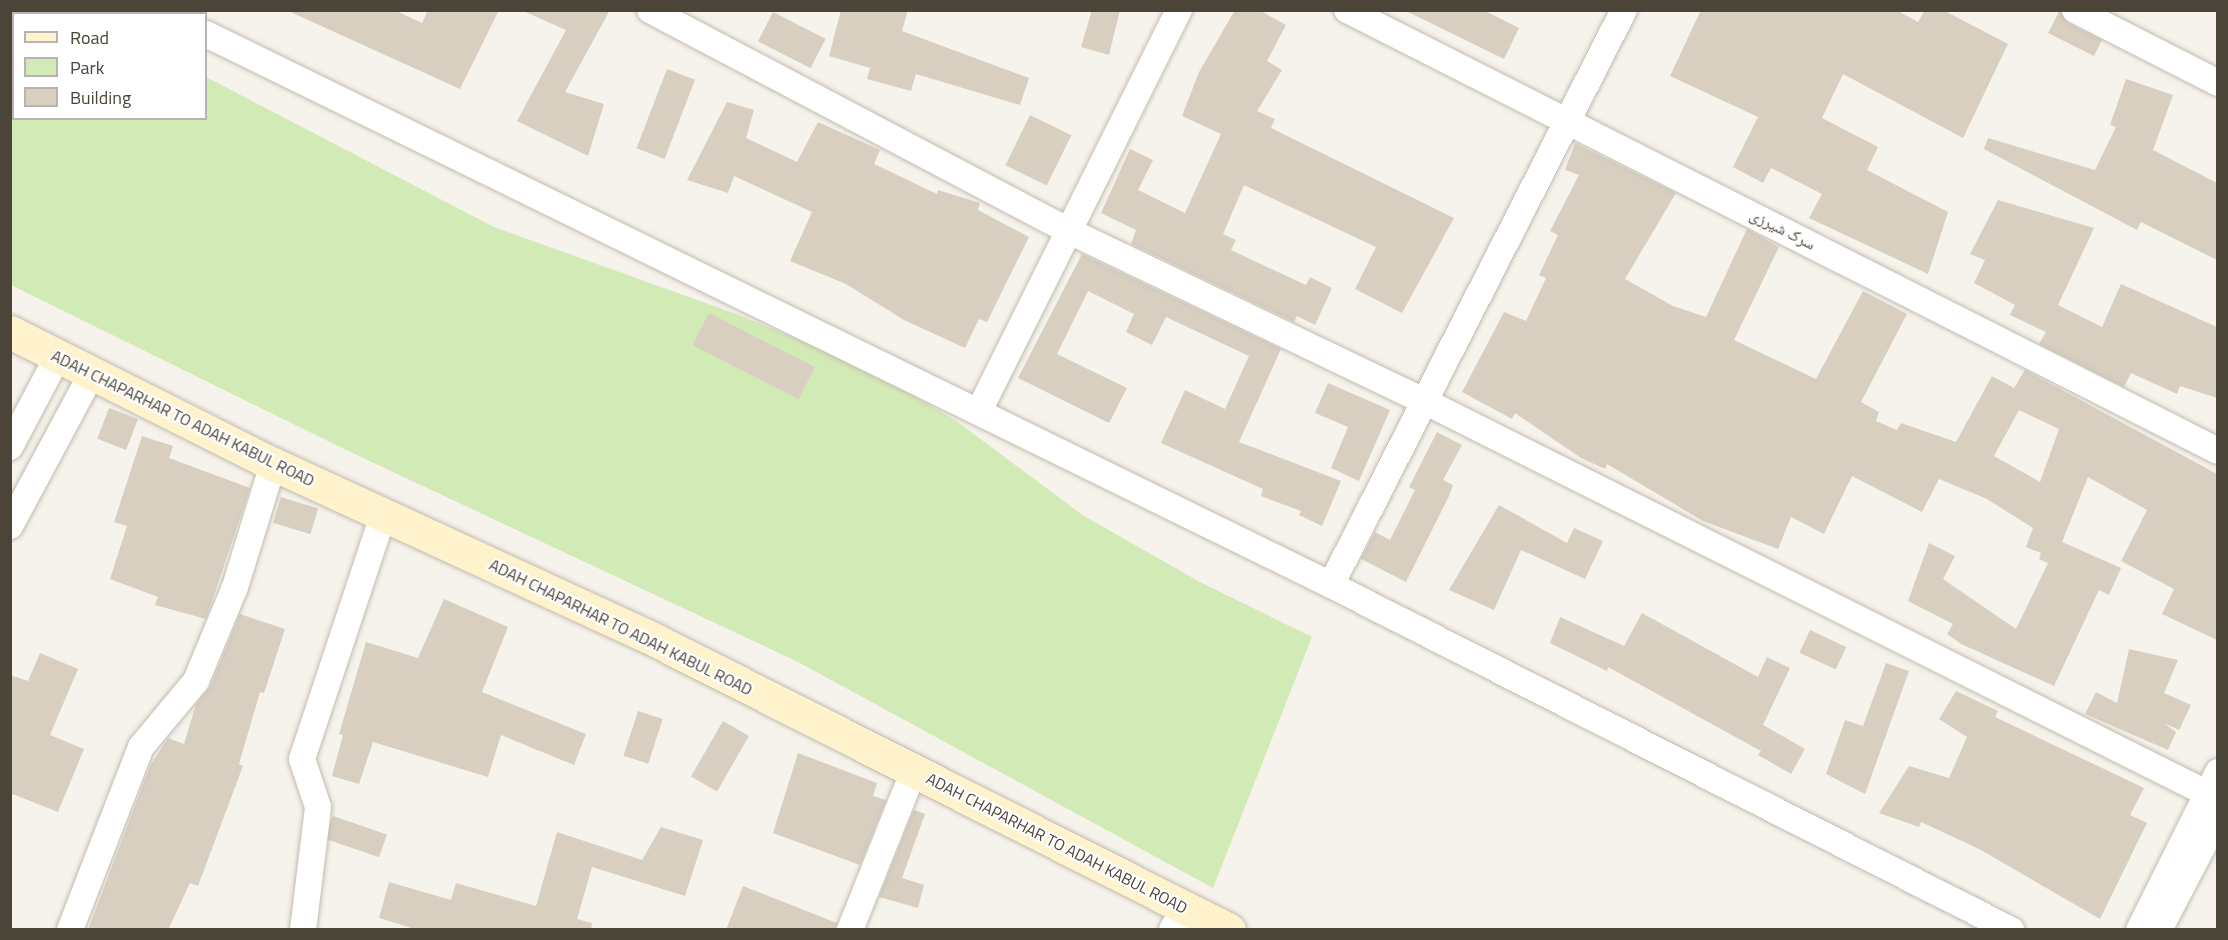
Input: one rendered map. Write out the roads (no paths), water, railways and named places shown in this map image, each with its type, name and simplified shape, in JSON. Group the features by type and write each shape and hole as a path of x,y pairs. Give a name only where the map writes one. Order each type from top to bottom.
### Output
{"main road":[{"name":"ADAH CHAPARHAR TO ADAH KABUL ROAD","path":"13,338 58,356 91,375 273,464 657,641 914,770 1179,918 1229,930"}],"street":[{"path":"650,10 1068,231 1426,402 2214,788 2139,930"},
{"path":"979,411 1179,10"},
{"name":"سرک شیرزی","path":"1347,10 1572,121 2217,451"},
{"path":"1331,585 1572,121 1624,10"},
{"path":"2075,10 2217,83"},
{"path":"207,33 1331,585 2011,930"},
{"path":"10,447 58,356"},
{"path":"10,526 91,375"},
{"path":"70,930 141,747 196,681 235,587 273,464"},
{"path":"303,930 318,807 302,759 383,515"},
{"path":"850,930 914,770"},
{"path":"2159,930 2217,817"}]}
